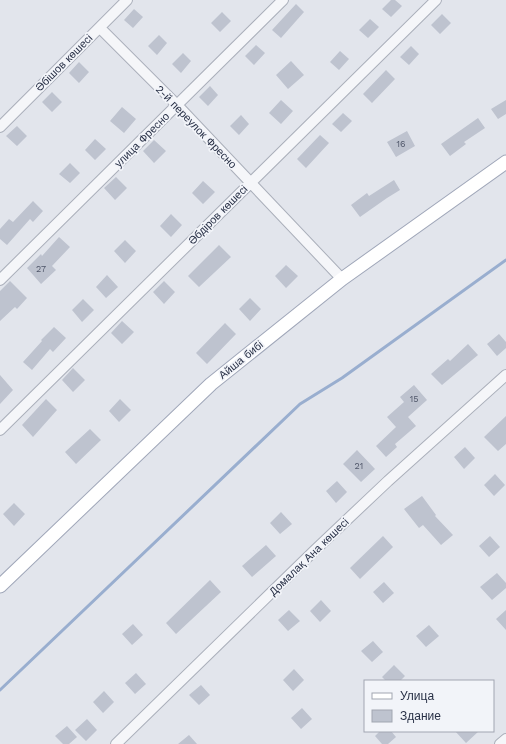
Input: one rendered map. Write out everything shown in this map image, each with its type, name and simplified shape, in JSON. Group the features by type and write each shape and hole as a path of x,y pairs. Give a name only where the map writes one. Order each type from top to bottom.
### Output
{"main road":[{"name":"Айша бибі","path":"0,586 211,384 342,279 506,162"}],"street":[{"name":"Әбішов көшесі","path":"0,127 127,0"},
{"name":"улица Фресно","path":"0,280 283,0"},
{"name":"Әбдіров көшесі","path":"0,430 436,0"},
{"name":"2-й переулок Фресно","path":"100,28 177,105 342,279"},
{"name":"Домалақ Ана көшесі","path":"116,744 217,644 371,497 506,375"},
{"path":"500,744 506,739"}],"building":[{"path":"391,0 395,0 402,6 391,17 382,9"},
{"path":"296,4 304,12 281,38 272,30"},
{"path":"134,9 143,17 133,28 124,20"},
{"path":"222,12 231,21 220,32 211,23"},
{"path":"442,14 451,23 440,34 431,25"},
{"path":"370,19 379,27 368,38 359,30"},
{"path":"159,35 167,43 157,55 148,46"},
{"path":"256,45 265,53 254,65 245,56"},
{"path":"411,46 419,54 409,65 400,57"},
{"path":"340,51 349,59 339,70 330,62"},
{"path":"183,53 191,61 181,73 172,64"},
{"path":"291,61 304,75 288,89 276,75"},
{"path":"79,62 89,72 79,83 69,73"},
{"path":"386,70 395,79 372,103 363,94"},
{"path":"210,86 218,95 208,106 199,97"},
{"path":"52,92 62,102 52,112 42,102"},
{"path":"281,100 293,111 281,124 269,113"},
{"path":"506,100 506,114 498,119 491,109"},
{"path":"122,107 136,119 124,133 110,121"},
{"path":"343,113 352,121 341,132 332,124"},
{"path":"241,115 249,124 239,135 230,126"},
{"path":"478,118 485,128 464,142 466,144 450,156 441,144"},
{"path":"17,126 27,136 17,146 6,136"},
{"path":"407,131 415,146 396,157 387,142"},
{"path":"320,135 329,143 306,168 297,159"},
{"path":"95,139 106,149 95,160 85,150"},
{"path":"154,140 166,151 154,163 143,151"},
{"path":"70,163 80,173 70,183 59,174"},
{"path":"116,177 127,188 115,200 104,188"},
{"path":"394,180 400,190 360,217 351,205 367,193 369,196"},
{"path":"203,181 215,192 203,204 192,193"},
{"path":"33,201 43,211 33,222 30,219 7,245 0,239 0,229 9,219 13,222"},
{"path":"171,214 182,225 171,237 160,226"},
{"path":"59,237 70,247 52,266 56,270 41,284 27,268 41,254 42,256"},
{"path":"125,240 136,251 125,263 114,251"},
{"path":"219,245 231,257 199,287 188,276"},
{"path":"286,265 298,276 286,288 275,276"},
{"path":"107,275 118,287 106,298 96,287"},
{"path":"10,281 27,298 17,309 15,307 0,321 0,291"},
{"path":"164,281 175,292 164,304 153,292"},
{"path":"250,298 261,309 250,321 239,309"},
{"path":"83,299 94,310 82,322 72,310"},
{"path":"122,321 134,332 122,344 111,333"},
{"path":"225,323 236,334 207,364 196,353"},
{"path":"54,327 66,338 53,352 50,349 32,370 23,362"},
{"path":"499,334 506,342 506,348 497,356 487,344"},
{"path":"468,344 478,355 442,385 431,374 448,359 450,361"},
{"path":"73,368 85,380 73,392 62,380"},
{"path":"0,375 13,390 0,404"},
{"path":"414,385 427,400 408,417 416,426 395,444 397,447 386,457 376,446 396,427 387,417 404,402 400,397"},
{"path":"46,399 57,410 33,437 22,425"},
{"path":"120,399 131,410 119,422 109,411"},
{"path":"506,416 506,444 498,451 484,437"},
{"path":"90,429 101,440 76,464 65,452"},
{"path":"465,447 475,458 464,469 454,457"},
{"path":"357,450 375,469 361,482 343,464"},
{"path":"495,474 505,485 494,496 484,485"},
{"path":"337,481 347,492 336,503 326,491"},
{"path":"422,496 436,515 435,516 453,535 441,545 423,525 419,528 404,509"},
{"path":"14,503 25,514 14,526 3,514"},
{"path":"281,512 292,524 280,534 270,523"},
{"path":"383,536 393,547 360,579 350,568"},
{"path":"490,536 500,547 489,557 479,546"},
{"path":"266,545 276,556 252,577 242,566"},
{"path":"497,573 506,583 506,588 492,600 480,587"},
{"path":"210,580 221,592 176,634 166,623"},
{"path":"384,582 394,593 383,603 373,592"},
{"path":"321,600 331,611 320,622 310,611"},
{"path":"289,610 300,621 288,631 278,620"},
{"path":"506,610 506,630 496,619"},
{"path":"133,624 143,635 132,645 122,634"},
{"path":"429,625 439,636 426,647 416,636"},
{"path":"373,641 383,652 372,662 361,651"},
{"path":"394,665 405,676 401,680 385,680 382,677"},
{"path":"294,669 304,680 293,691 283,680"},
{"path":"136,673 146,684 135,694 125,683"},
{"path":"201,685 210,695 199,705 189,695"},
{"path":"104,691 114,702 103,713 93,702"},
{"path":"302,708 312,719 301,729 291,718"},
{"path":"87,719 97,730 86,741 75,730"},
{"path":"67,726 77,737 69,744 63,744 55,736"},
{"path":"379,732 392,732 396,737 388,744 382,744 375,736"},
{"path":"456,732 478,732 466,743"},
{"path":"189,735 197,744 178,744"}],"waterway":[{"path":"0,690 300,404 342,378 506,260"}]}
